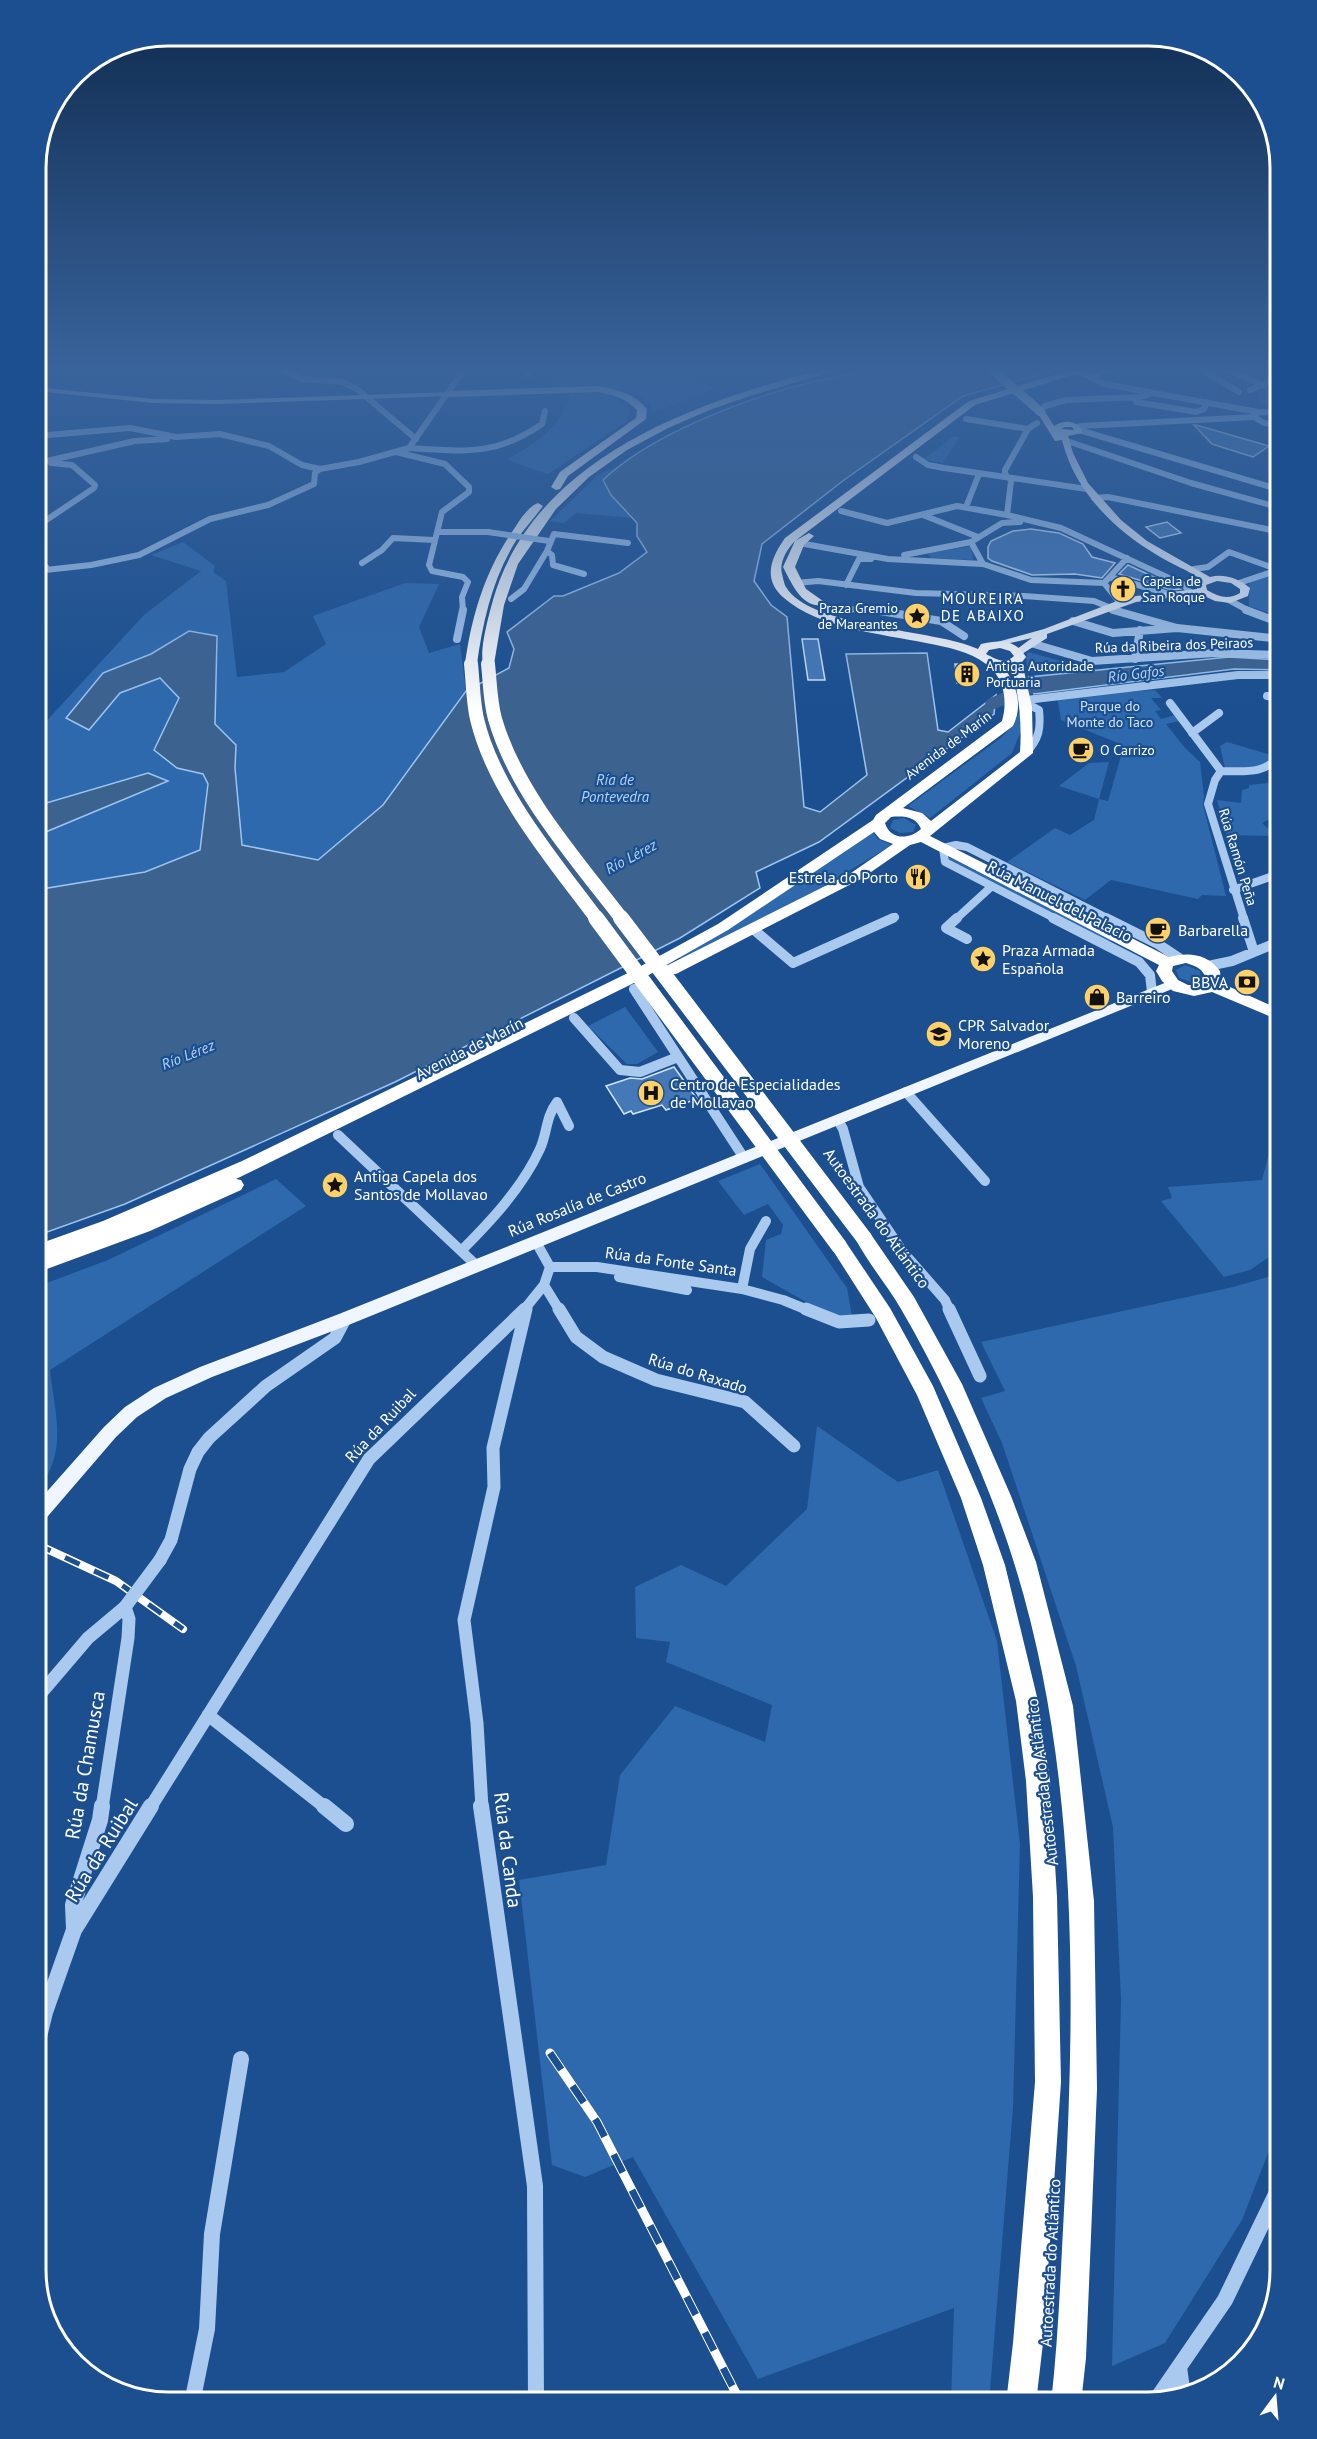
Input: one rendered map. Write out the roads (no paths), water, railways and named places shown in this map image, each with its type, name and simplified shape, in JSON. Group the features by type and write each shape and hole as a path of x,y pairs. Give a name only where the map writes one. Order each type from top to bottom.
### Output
{"highway":[{"path":"556,487 559,482"},
{"name":"Autoestrada do Atlántico","path":"563,482 518,529 494,568 481,605 471,664 477,719 497,772 532,831 839,1245 883,1312 926,1392 971,1498 994,1565 1027,1701 1038,1781 1045,1897 1048,2082 1022,2392"},
{"name":"Autoestrada do Atlántico","path":"579,482 532,531 510,568 496,606 488,664 495,718 515,768 551,826 864,1238 907,1302 955,1390 1001,1496 1025,1562 1061,1706 1081,1901 1084,2078 1071,2358 1067,2392"},
{"name":"Avenida de Marín","path":"46,1262 144,1226 338,1136 856,876 919,836 1026,753 1029,730 1022,700 1015,684 980,654 955,644 816,615 781,591 774,571 776,560 789,540 867,482"},
{"path":"882,482 800,543 789,567 796,583 801,591 823,607 998,644 1017,657 1006,665 993,664"},
{"path":"980,654 985,646 998,644"},
{"name":"Avenida de Marín","path":"1015,684 1017,657"},
{"name":"Avenida de Marín","path":"46,1248 109,1226 248,1166 635,976 723,927 883,819 1008,723 1013,710 1022,700"},
{"path":"901,812 915,814 925,821 919,836 885,836 878,827 883,819 901,812"},
{"name":"Rúa Manuel del Palacio","path":"919,836 1128,943 1173,961"},
{"path":"1211,985 1214,976 1208,966 1194,960 1173,961 1164,966 1165,975 1172,984 1193,991 1211,985 1270,1011"}],"main road":[{"path":"1084,482 1094,498 1144,543 1160,554 1194,569 1207,579"},
{"path":"998,644 1048,632 1120,603 1169,594 1202,591 1213,598 1229,600 1241,598 1246,591 1239,583 1223,578 1207,579 1201,583 1202,591"},
{"path":"1017,657 1048,632"},
{"name":"Rúa Rosalía de Castro","path":"46,1506 110,1432 131,1412 160,1393 206,1372 345,1319 1172,984"}],"street":[{"path":"47,520 94,488 90,482"},
{"path":"47,568 91,565 147,553 210,519 249,510 291,496 314,482"},
{"path":"458,639 464,605 462,597 468,582 463,578 430,570 434,540 439,532 444,509 469,492 469,487 464,482"},
{"path":"966,507 976,482"},
{"path":"1007,515 1011,482"},
{"path":"1040,482 1087,489"},
{"path":"1187,482 1270,505"},
{"path":"1254,482 1270,487"},
{"path":"1094,498 1108,497 1270,530"},
{"path":"841,511 887,523 957,506 1007,515 1080,536 1184,585 1190,592"},
{"path":"998,514 1004,517 1002,523"},
{"path":"922,515 978,537"},
{"path":"800,543 888,559 971,542 1002,523 1035,523"},
{"path":"439,532 488,532 551,542"},
{"path":"511,599 524,590 547,551 554,534 628,543"},
{"path":"362,563 382,550 393,538 434,540"},
{"path":"971,542 982,564"},
{"path":"547,551 552,555 552,565 584,574"},
{"path":"923,551 920,555 926,561"},
{"path":"1194,569 1208,567 1229,552 1268,566"},
{"path":"846,585 859,559 982,564 1031,580 1104,583 1127,558"},
{"path":"1239,583 1270,573"},
{"path":"1110,577 1169,594"},
{"path":"1024,596 1031,580"},
{"path":"796,583 818,581 916,593 1024,596 1094,602 1106,608 1177,628"},
{"path":"1104,583 1120,603"},
{"path":"1241,598 1250,605 1270,613"},
{"path":"1229,600 1255,615 1270,619"},
{"path":"1073,621 1113,633 1177,628 1270,637"},
{"path":"1135,659 1140,630"},
{"name":"Rúa da Ribeira dos Peiraos","path":"1034,644 1092,661 1214,653 1270,656"},
{"path":"1022,700 1238,675 1270,675"},
{"path":"1170,703 1221,771 1260,771 1270,767"},
{"path":"1192,733 1219,713"},
{"name":"Rúa Ramón Peña","path":"1221,771 1215,780 1208,804 1254,952"},
{"name":"Rúa Manuel del Palacio","path":"1152,992 1152,978 1148,969 1105,944 945,862 943,848 956,845 967,847 1158,944 1173,961"},
{"path":"1233,890 1270,877"},
{"path":"967,939 946,928 992,886"},
{"path":"753,929 793,963 895,917"},
{"path":"1105,944 1128,943"},
{"path":"1208,966 1270,945"},
{"path":"634,988 744,1158"},
{"path":"574,1017 620,1070 640,1072 678,1057"},
{"path":"906,1092 985,1181"},
{"path":"461,1251 482,1230 529,1169 541,1148 551,1108 557,1102 569,1126"},
{"path":"838,1120 859,1187 903,1252 945,1300 980,1376"},
{"path":"338,1136 476,1265"},
{"name":"Rúa da Fonte Santa","path":"554,1267 597,1267 742,1289 750,1249 766,1221"},
{"path":"536,1242 554,1267"},
{"name":"Rúa da Fonte Santa","path":"554,1267 687,1290"},
{"name":"Rúa da Ruibal","path":"46,2009 74,1930 369,1459 526,1308 544,1285 554,1267"},
{"name":"Rúa do Raxado","path":"544,1285 576,1337 603,1357 656,1380 745,1402 794,1446"},
{"path":"742,1289 783,1300 839,1322 869,1320"},
{"name":"Rúa da Canda","path":"526,1308 493,1448 494,1487 464,1620 477,1724 482,1817 535,2186 536,2392"},
{"path":"46,1686 77,1648 106,1618 125,1607 160,1560 171,1540 190,1469 198,1452 209,1437 266,1386 335,1338 345,1319"},
{"name":"Rúa da Chamusca","path":"74,1930 73,1905 100,1820 128,1638 129,1619 125,1607"},
{"path":"208,1715 346,1824"},
{"path":"194,2392 207,2329 212,2234 241,2060"},
{"path":"1162,2391 1225,2300 1270,2210"},
{"path":"1179,2367 1182,2387"}],"water":[{"name":"Ría de Pontevedra","path":"604,482 842,482 762,544 754,581 771,605 787,617 804,807 820,812 867,775 846,654 927,653 938,730 948,732 996,695 994,714 819,842 756,872 760,888 680,938 395,1082 125,1204 46,1232 47,888 145,872 200,850 208,784 203,774 177,768 154,750 179,698 160,678 120,693 89,730 66,718 103,673 151,654 189,631 217,636 215,724 236,745 235,768 242,845 318,860 383,805 466,691 509,668 514,649 507,632 554,596 563,596 619,573 647,552 637,536 637,523 611,495"},
{"name":"Río Gafos","path":"1229,657 1270,659 1270,670 1234,669 1034,694 1029,677"},
{"path":"148,773 168,781 47,832 47,803"}],"waterway":[{"name":"Río Gafos","path":"995,703 1013,693 1068,681"}],"railway":[{"path":"46,1549 116,1581 183,1629"},
{"path":"550,2053 597,2122 735,2392"}],"place":[{"name":"Capela de San Roque","path":"1123,589"},
{"name":"Praza Gremio de Mareantes","path":"917,616"},
{"name":"Antiga Autoridade Portuaria","path":"967,674"},
{"name":"O Carrizo","path":"1081,750"},
{"name":"Estrela do Porto","path":"918,877"},
{"name":"Barbarella","path":"1158,930"},
{"name":"Praza Armada Española","path":"983,959"},
{"name":"BBVA","path":"1247,982"},
{"name":"Barreiro","path":"1097,997"},
{"name":"CPR Salvador Moreno","path":"939,1034"},
{"name":"Centro de Especialidades de Mollavao","path":"651,1093"},
{"name":"Antiga Capela dos Santos de Mollavao","path":"335,1185"}],"district":[{"name":"MOUREIRA DE ABAIXO","path":"983,608"}],"park label":[{"name":"Parque do Monte do Taco","path":"1110,714"}],"water label":[{"name":"Río Lérez","path":"631,857"},
{"name":"Río Lérez","path":"188,1055"}]}
